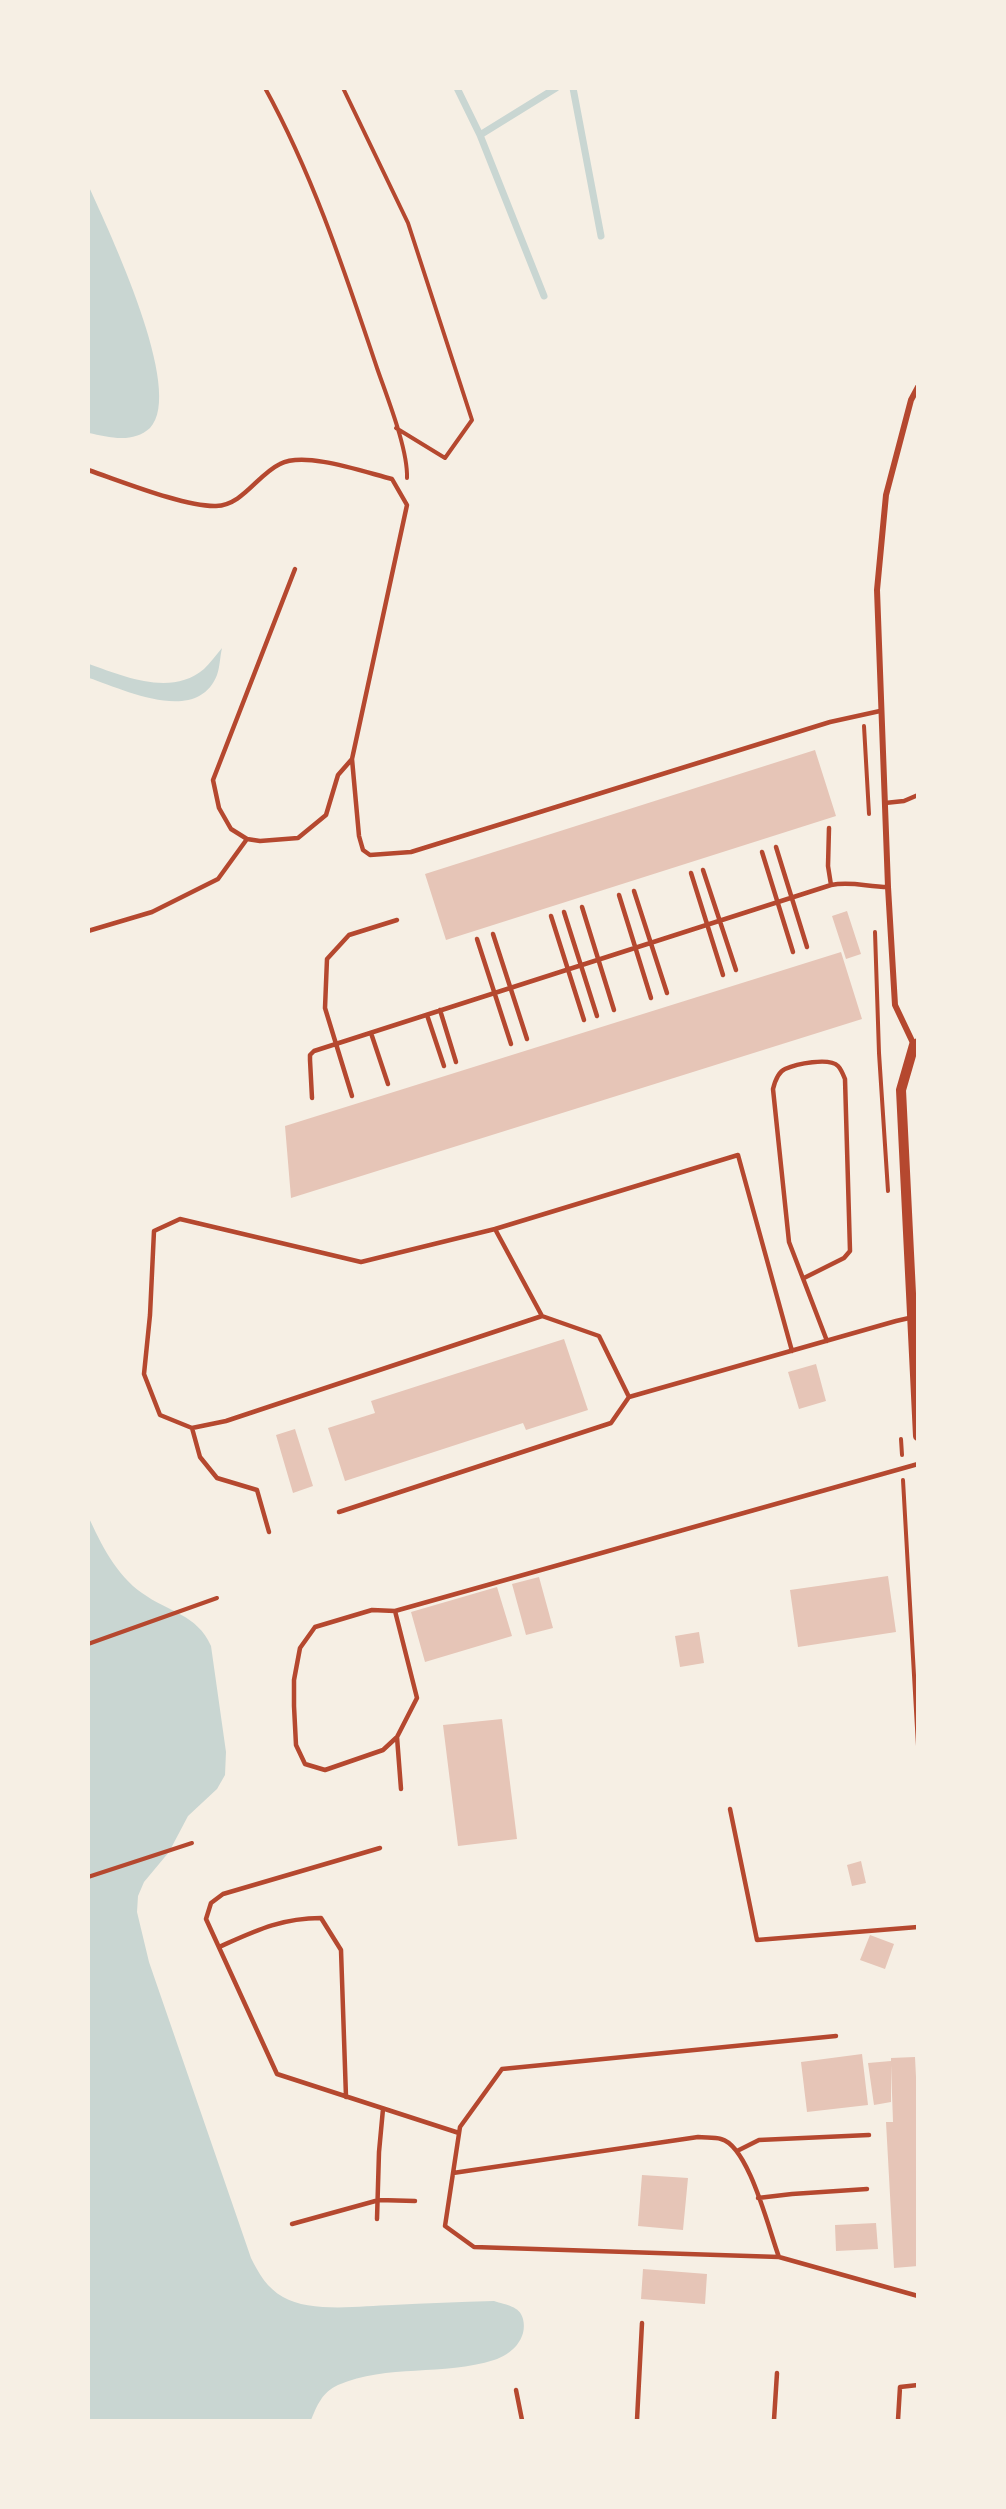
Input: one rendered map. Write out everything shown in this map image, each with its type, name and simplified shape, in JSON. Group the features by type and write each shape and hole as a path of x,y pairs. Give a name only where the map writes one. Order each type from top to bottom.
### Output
{"street":[{"path":"918,387 911,399 886,495 877,590 880,711 895,1005 916,1044 901,1090 915,1317 918,1436"}],"lane":[{"path":"88,471 197,505 217,506 232,504 280,463 310,459 392,479 407,505 352,759 359,836 363,850 370,855 411,852 830,722 880,711"},
{"path":"296,569 213,780 219,808 231,829 248,839 260,841 298,838 326,815 338,775 352,759"},
{"path":"885,803 904,801 917,796"},
{"path":"829,828 828,866 831,885"},
{"path":"88,932 152,912 219,879 248,839"},
{"path":"776,847 807,947"},
{"path":"762,852 793,952"},
{"path":"703,870 736,970"},
{"path":"691,873 723,975"},
{"path":"312,1098 310,1055 314,1051 831,885 848,882 873,887 888,887"},
{"path":"634,891 667,993"},
{"path":"619,895 651,998"},
{"path":"582,907 614,1010"},
{"path":"564,912 597,1016"},
{"path":"551,916 584,1020"},
{"path":"352,1096 325,1008 327,959 349,935 398,920"},
{"path":"493,934 527,1039"},
{"path":"477,939 511,1044"},
{"path":"440,1010 456,1062"},
{"path":"428,1015 444,1066"},
{"path":"371,1033 388,1084"},
{"path":"804,1278 844,1258 850,1251 845,1079 839,1066 823,1061 784,1069 776,1079 773,1089 789,1242 827,1341"},
{"path":"629,1397 599,1336 542,1316 226,1421 192,1428 160,1415 144,1374 150,1315 154,1231 180,1219 361,1262 495,1229 738,1155 792,1351"},
{"path":"495,1229 542,1316"},
{"path":"339,1512 611,1424 629,1397 915,1317"},
{"path":"192,1428 200,1457 217,1478 257,1490 269,1532"},
{"path":"395,1611 417,1698 397,1737 383,1750 325,1770 304,1764 296,1745 294,1680 300,1648 315,1627 372,1610 395,1611 903,1466 918,1464"},
{"path":"397,1737 401,1790"},
{"path":"730,1809 757,1940 918,1928"},
{"path":"380,1848 223,1894 211,1903 206,1919 277,2074 459,2133"},
{"path":"219,1947 251,1932 294,1918 321,1918 341,1950 346,2097"},
{"path":"836,2036 502,2069 460,2127 445,2226 474,2247 778,2257 918,2296"},
{"path":"378,2219 379,2152 383,2109"},
{"path":"737,2151 759,2140 868,2134"},
{"path":"453,2173 698,2137 722,2139 737,2151 758,2198 778,2257"},
{"path":"758,2198 867,2189"},
{"path":"292,2224 379,2200 415,2201"},
{"path":"637,2421 642,2323"},
{"path":"774,2421 777,2373"},
{"path":"898,2421 900,2387 918,2385"},
{"path":"516,2390 522,2421"}],"path":[{"path":"265,88 306,171 342,263 407,467"},
{"path":"343,88 408,223 472,420 445,458 396,428"},
{"path":"88,1644 217,1598"},
{"path":"88,1877 192,1844"}],"shaded area":[{"path":"89,187 112,237 140,310 152,347 158,381 158,409 150,428 128,438 89,433"},
{"path":"222,648 217,675 207,690 193,699 158,700 89,678 89,664 147,682 177,682 204,669"},
{"path":"88,1516 104,1548 124,1577 142,1593 190,1620 205,1635 211,1646 226,1752 225,1775 217,1789 188,1816 169,1852 144,1882 138,1896 137,1912 149,1962 251,2258 260,2275 272,2289 283,2297 307,2305 351,2307 494,2301 512,2307 519,2311 523,2319 523,2333 517,2345 500,2358 455,2368 376,2374 338,2385 328,2391 321,2400 311,2420 89,2420"}],"building":[{"path":"815,750 836,816 446,940 425,874"},
{"path":"847,911 861,954 846,959 832,916"},
{"path":"841,952 862,1019 291,1198 285,1126"},
{"path":"564,1339 588,1410 526,1430 523,1423 345,1481 328,1428 375,1413 371,1401"},
{"path":"816,1364 826,1401 799,1409 788,1372"},
{"path":"295,1429 313,1486 293,1493 276,1435"},
{"path":"888,1576 896,1632 798,1647 790,1590"},
{"path":"539,1577 553,1628 526,1635 512,1584"},
{"path":"497,1587 512,1636 425,1662 411,1612"},
{"path":"699,1632 704,1663 680,1667 675,1636"},
{"path":"502,1719 517,1839 458,1846 443,1725"},
{"path":"861,1861 866,1883 852,1886 847,1865"},
{"path":"870,1935 894,1944 885,1969 860,1960"},
{"path":"862,2054 868,2105 807,2112 801,2062"},
{"path":"915,2057 918,2117 918,2266 894,2268 886,2122 893,2122 891,2065 891,2102 874,2105 868,2063 891,2061 891,2058"},
{"path":"642,2175 688,2178 683,2230 638,2226"},
{"path":"876,2223 878,2249 836,2251 835,2225"},
{"path":"643,2269 707,2274 705,2304 641,2299"}],"waterway":[{"path":"457,88 480,135 544,296"},
{"path":"480,135 556,88"},
{"path":"573,88 601,236"}]}
